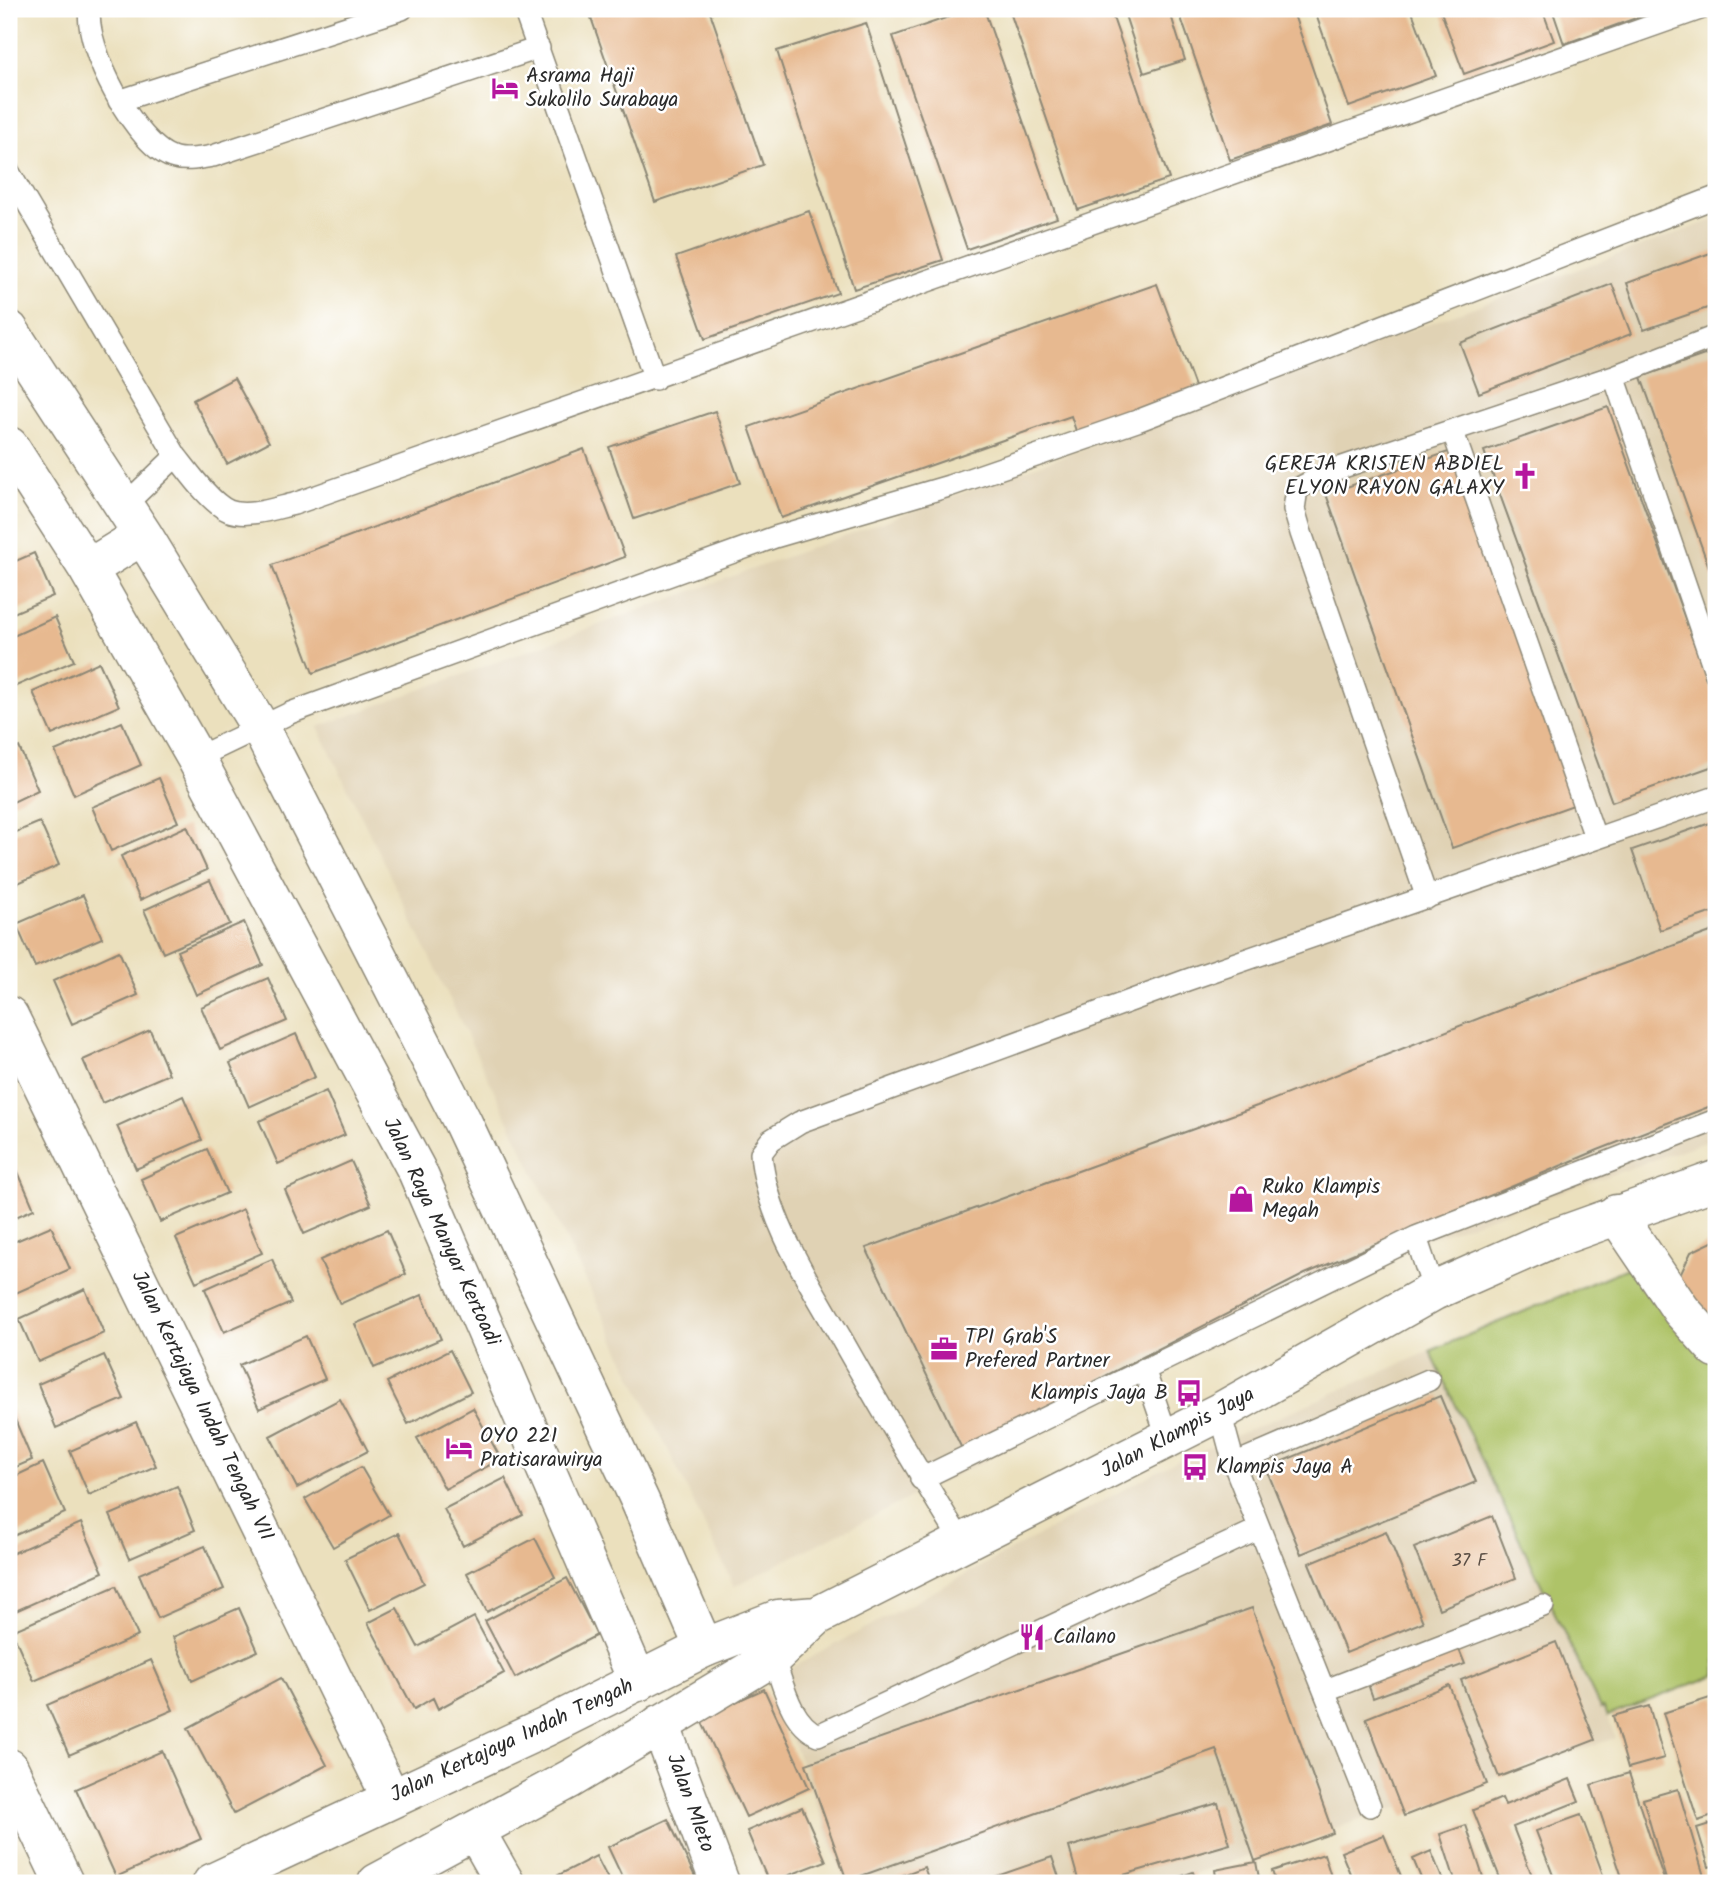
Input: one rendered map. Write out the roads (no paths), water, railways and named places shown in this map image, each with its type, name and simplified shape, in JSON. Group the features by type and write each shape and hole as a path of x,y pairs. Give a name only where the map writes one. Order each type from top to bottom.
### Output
{"street":[{"name":"Jalan Raya Manyar Kertoadi","path":"9,330 117,544 203,754 671,1665"},
{"name":"Jalan Raya Manyar Kertoadi","path":"9,446 117,544 252,730 463,1123 640,1501 671,1665"},
{"name":"Jalan Kertajaya Indah Tengah VII","path":"9,1016 391,1798"},
{"name":"Jalan Klampis Jaya","path":"668,1719 773,1657 817,1616 961,1541 1083,1484 1220,1412 1434,1291 1549,1240 1716,1180"},
{"path":"1616,1214 1681,1310 1716,1349"},
{"name":"Jalan Kertajaya Indah Tengah","path":"212,1883 546,1727 671,1665 778,1619 817,1616"},
{"path":"377,1883 477,1832 668,1719"},
{"name":"Jalan Mleto","path":"668,1719 720,1883"},
{"path":"546,1727 570,1779"},
{"path":"9,1768 64,1883"},
{"path":"477,1832 505,1883"}],"lane":[{"path":"90,9 92,39 119,101 150,142 174,158 213,156 539,48"},
{"path":"119,101 402,9"},
{"path":"524,9 655,379"},
{"path":"9,172 176,456 202,488 229,511 255,512 294,504 655,379 1700,9"},
{"path":"203,754 290,713 775,537 948,485 1137,421 1716,197"},
{"path":"1427,898 1294,509 1297,489 1334,470 1614,376 1716,336"},
{"path":"1614,376 1716,674"},
{"path":"1453,432 1595,837"},
{"path":"117,544 176,456"},
{"path":"961,1541 921,1479 810,1284 774,1209 762,1172 761,1153 771,1140 800,1122 1135,999 1716,797"},
{"path":"921,1479 1416,1237 1716,1120"},
{"path":"1416,1237 1434,1291"},
{"path":"1144,1368 1168,1439"},
{"path":"1234,1464 1429,1380"},
{"path":"1220,1412 1234,1464 1370,1806"},
{"path":"773,1657 795,1715 806,1730 818,1735 1259,1529"},
{"path":"1326,1690 1543,1606"}],"place":[{"name":"Asrama Haji Sukolilo Surabaya","path":"505,88"},
{"name":"GEREJA KRISTEN ABDIEL ELYON RAYON GALAXY","path":"1525,476"},
{"name":"Ruko Klampis Megah","path":"1241,1199"},
{"name":"TPI Grab'S Prefered Partner","path":"944,1349"},
{"name":"Klampis Jaya B","path":"1189,1393"},
{"name":"OYO 221 Pratisarawirya","path":"459,1448"},
{"name":"Klampis Jaya A","path":"1195,1467"},
{"name":"Cailano","path":"1032,1637"}]}
